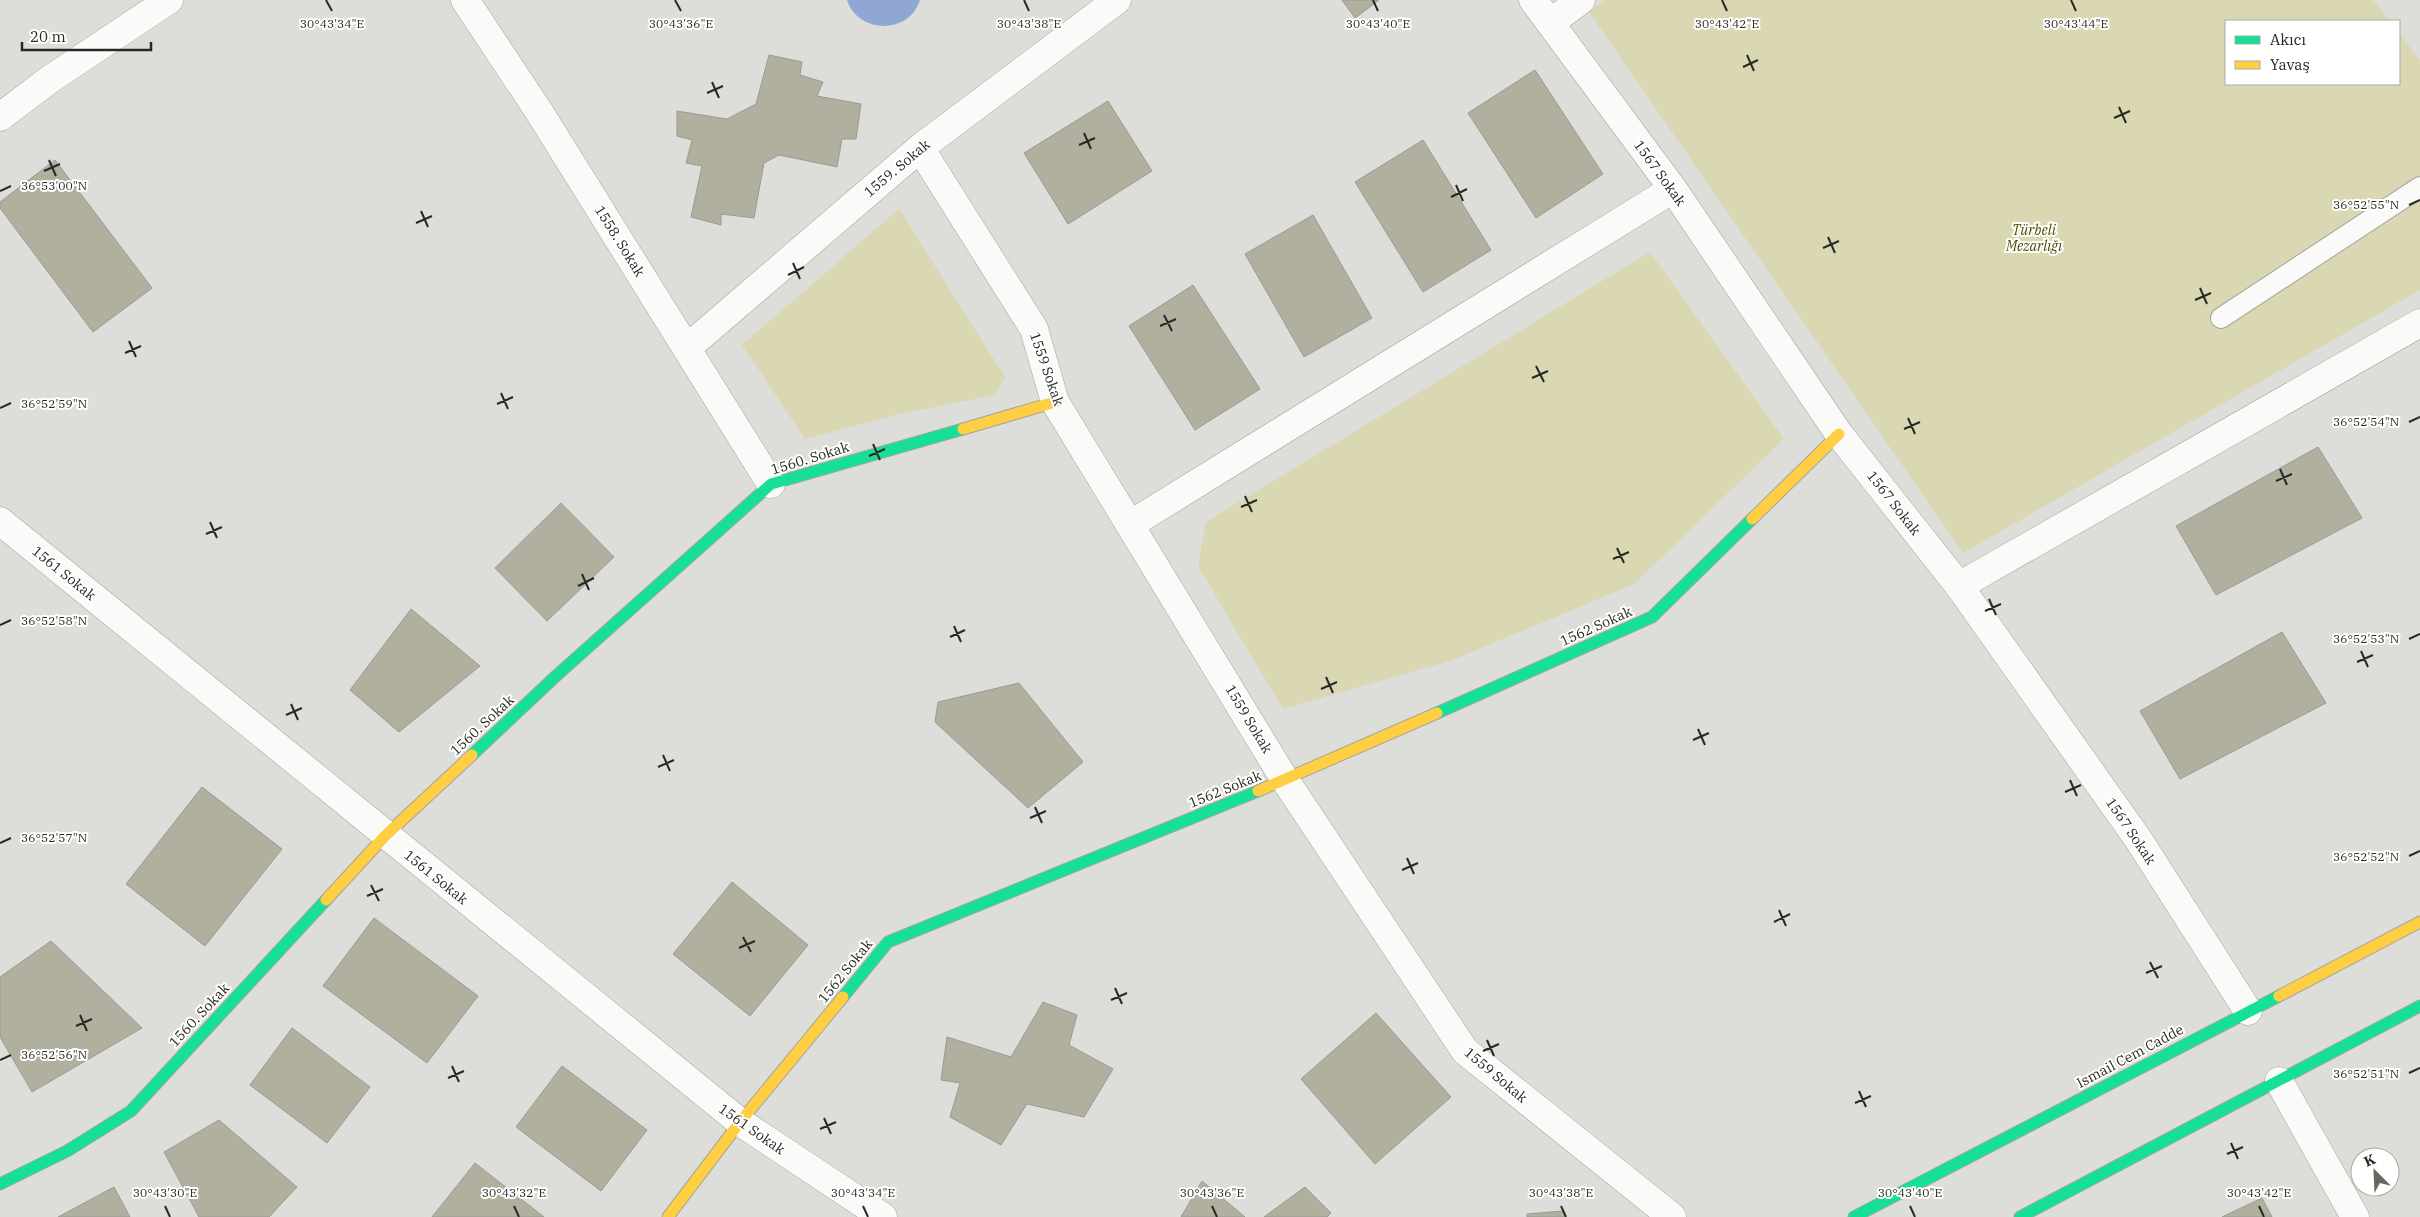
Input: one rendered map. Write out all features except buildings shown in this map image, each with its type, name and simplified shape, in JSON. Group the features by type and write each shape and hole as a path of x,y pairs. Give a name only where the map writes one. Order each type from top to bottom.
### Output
{"street":[{"path":"0,117 49,80 169,0"},
{"name":"1558. Sokak","path":"465,0 538,110 771,484"},
{"name":"1559. Sokak","path":"687,348 920,148 1117,0"},
{"name":"1567 Sokak","path":"1533,0 1673,189 1839,434 1958,586 2138,839 2248,1011"},
{"path":"1550,23 1581,0"},
{"name":"1559 Sokak","path":"920,148 1034,329 1056,402 1285,780 1465,1051 1672,1217"},
{"path":"1131,524 1673,189"},
{"path":"1958,586 2420,323"},
{"name":"1560. Sokak","path":"0,1184 25,1174 85,1143 130,1111 385,836 556,676 771,484 1056,402"},
{"name":"1562 Sokak","path":"668,1217 740,1122 888,942 1285,780 1652,617 1839,434"},
{"name":"1561 Sokak","path":"0,521 385,836 740,1122 883,1217"},
{"name":"Ismail Cem Cadde","path":"1854,1217 2420,922"},
{"path":"2020,1217 2420,1006"},
{"path":"2279,1081 2355,1217"}],"lane":[{"path":"2221,318 2420,188"}],"green space":[{"name":"Türbeli Mezarlığı","path":"1605,0 2373,0 2389,20 2225,20 2225,85 2400,85 2400,34 2420,60 2420,290 1963,553 1589,12"},
{"path":"899,209 1005,377 995,395 895,415 805,439 742,345"},
{"path":"1650,252 1784,439 1634,584 1453,660 1283,709 1198,566 1206,522"}],"water":[{"path":"847,0 920,0 906,20 884,26 872,24 862,19 853,11"}],"traffic: fast":[{"path":"472,755 556,676 771,484 963,429"},
{"path":"1437,713 1652,617 1752,519"},
{"path":"843,997 888,942 1258,791"},
{"path":"0,1184 67,1151 131,1111 326,900"},
{"path":"1854,1217 2279,996"},
{"path":"2020,1217 2420,1006"}],"traffic: slow":[{"path":"963,429 1055,402"},
{"path":"1752,519 1839,434"},
{"path":"1258,791 1437,713"},
{"path":"326,900 385,836 472,755"},
{"path":"2279,996 2420,922"},
{"path":"668,1217 740,1122 843,997"}]}
